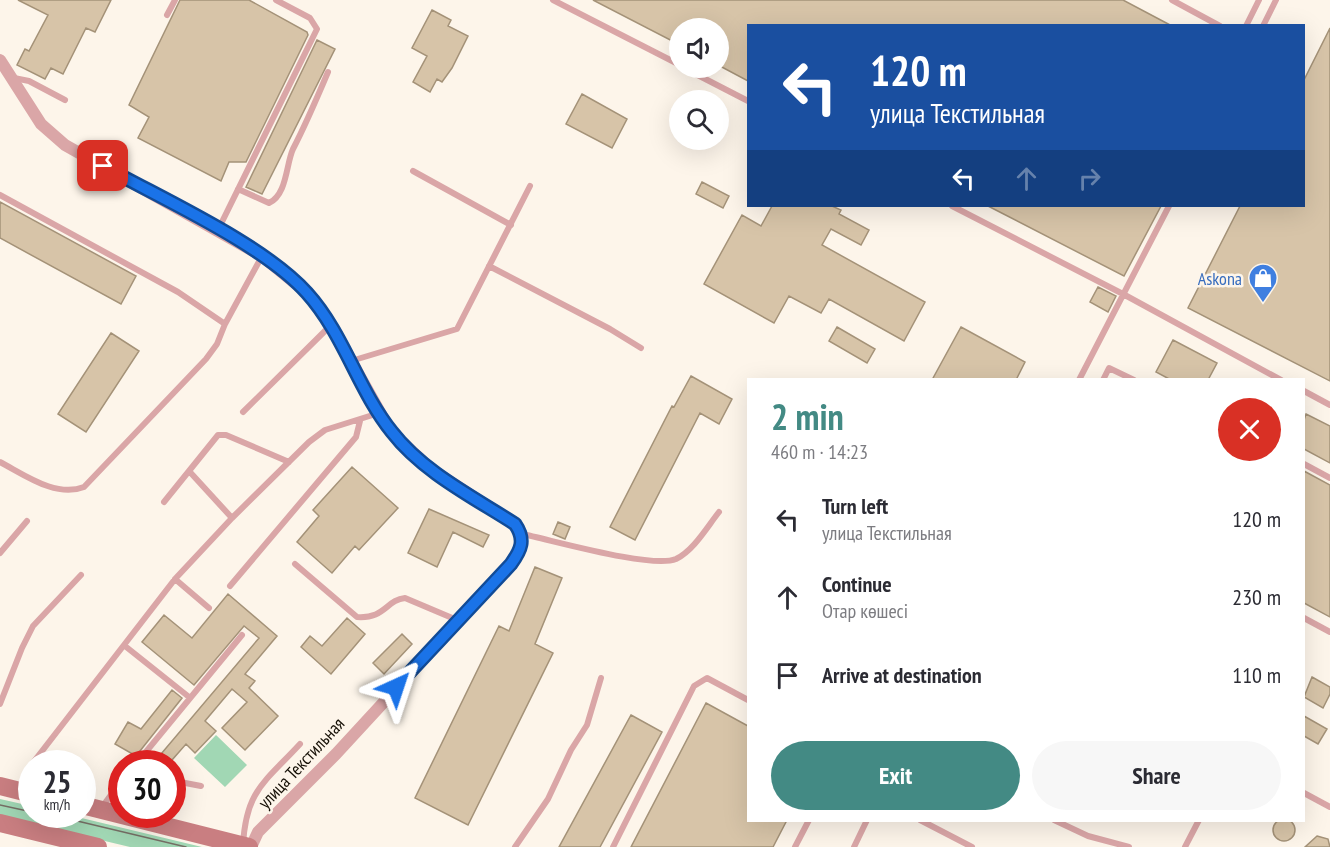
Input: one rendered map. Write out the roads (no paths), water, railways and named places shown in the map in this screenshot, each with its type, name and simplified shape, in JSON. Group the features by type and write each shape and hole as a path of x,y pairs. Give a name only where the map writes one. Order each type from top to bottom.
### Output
{"main road":[{"path":"0,786 18,790"},
{"path":"0,823 98,847"},
{"path":"186,828 248,846"},
{"path":"202,834 215,843 216,847"}],"street":[{"path":"0,61 13,77 42,124 65,145 262,256 306,292 331,325 391,432 422,462 515,524 522,534"},
{"name":"улица Текстильная","path":"248,846 258,832 270,823 336,754 511,564 521,550 522,534"}],"lane":[{"path":"167,15 175,0"},
{"path":"218,230 316,29 310,18 276,0"},
{"path":"553,0 669,59"},
{"path":"1172,0 1216,24"},
{"path":"1247,24 1259,0"},
{"path":"1264,24 1276,0"},
{"path":"238,189 268,203 276,198 291,161 291,152 302,135 328,72"},
{"path":"13,77 28,81 64,100"},
{"path":"703,78 747,100"},
{"path":"413,171 511,225"},
{"path":"350,361 457,329 530,186"},
{"path":"0,195 178,292 225,324"},
{"path":"954,207 1123,294 1277,378"},
{"path":"1080,378 1168,207"},
{"path":"0,462 57,490 72,492 84,487 206,359 217,344 225,324 262,256"},
{"path":"489,266 610,329 641,348"},
{"path":"243,412 331,325"},
{"path":"1104,378 1109,368 1130,378"},
{"path":"1305,392 1330,405"},
{"path":"43,750 175,579 232,518 325,430 360,421 379,413"},
{"path":"230,586 356,437 360,421"},
{"path":"164,502 218,435 226,435 289,462"},
{"path":"1305,465 1330,478"},
{"path":"189,471 232,518"},
{"path":"522,534 629,559 674,560 690,548 719,512"},
{"path":"0,553 27,521"},
{"path":"295,564 357,617 376,616 399,599 405,598 457,620"},
{"path":"0,704 33,626 81,574"},
{"path":"175,579 209,608"},
{"path":"1305,619 1330,632"},
{"path":"147,750 242,635"},
{"path":"125,646 189,697"},
{"path":"515,847 548,799 571,750 587,725 602,678"},
{"path":"613,847 694,686 707,678 747,699"},
{"path":"248,846 244,822 252,795 300,744"},
{"path":"186,783 201,786"},
{"path":"96,803 108,793"},
{"path":"1305,794 1330,807"},
{"path":"795,847 808,822"},
{"path":"854,847 866,822"},
{"path":"924,822 972,847"},
{"path":"1058,822 1088,836 1129,847"},
{"path":"1185,847 1198,822"}],"tram line":[{"path":"0,805 18,809"},
{"path":"96,825 186,847"}],"place":[{"name":"Askona","path":"1263,304"}]}
